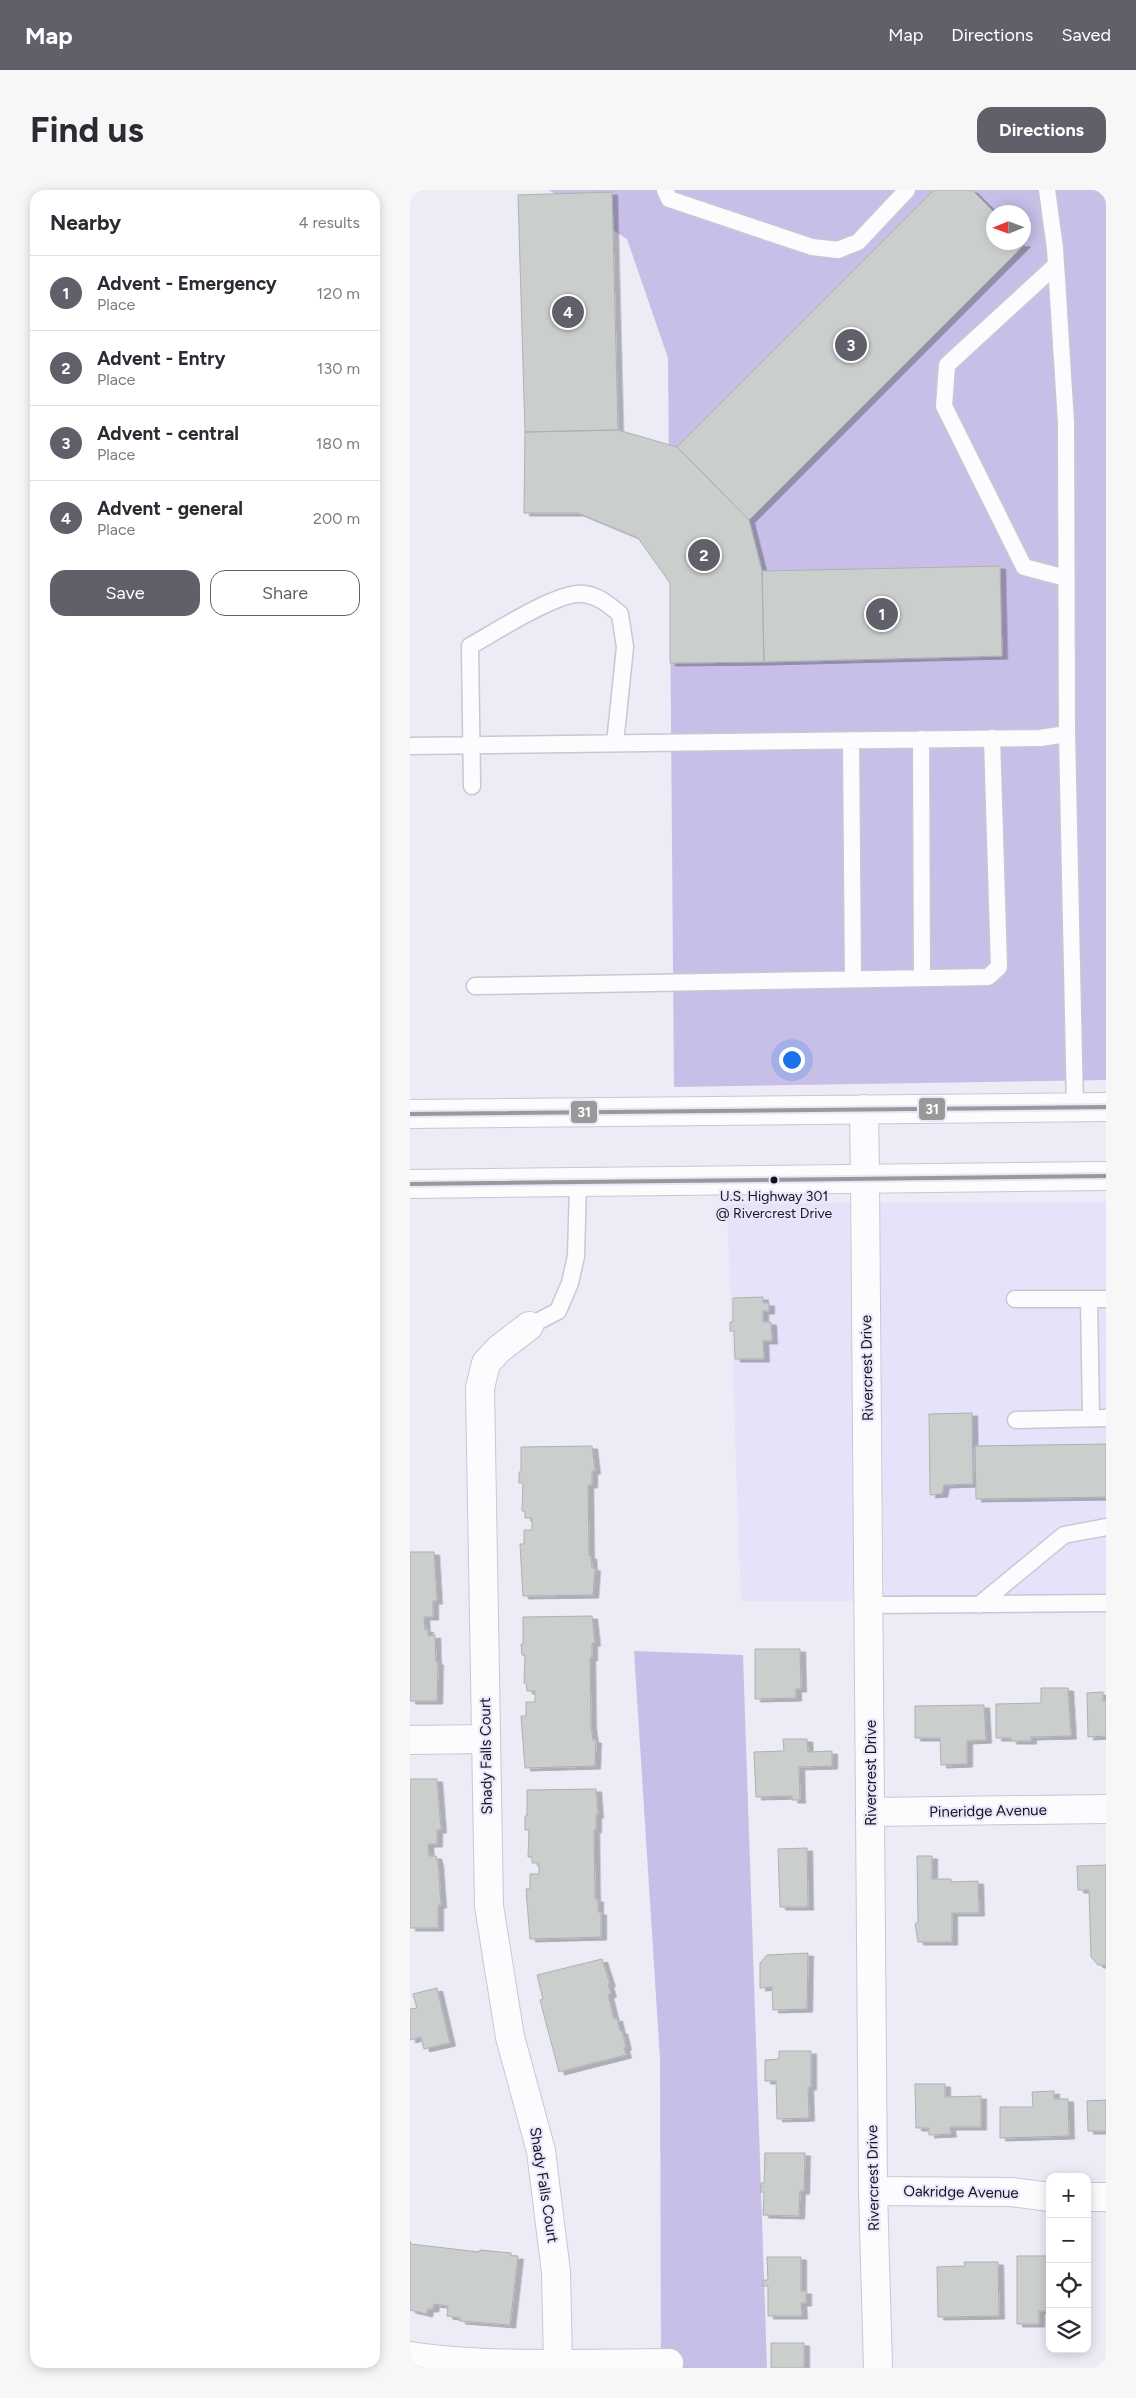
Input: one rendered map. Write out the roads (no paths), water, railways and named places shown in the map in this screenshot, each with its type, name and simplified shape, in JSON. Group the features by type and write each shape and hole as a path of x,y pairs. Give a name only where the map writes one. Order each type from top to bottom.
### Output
{"street":[{"path":"410,1114 1106,1107"},
{"name":"Rivercrest Drive","path":"864,1109 873,2190 878,2368"},
{"path":"410,1184 1106,1176"},
{"name":"Shady Falls Court","path":"529,1326 499,1349 486,1363 480,1388 489,1906 510,2037 542,2151 556,2272 558,2363"},
{"path":"410,1740 486,1739"},
{"name":"Pineridge Avenue","path":"871,1812 1106,1810"},
{"name":"Oakridge Avenue","path":"873,2190 1011,2192 1046,2196"},
{"path":"1091,2197 1106,2196"},
{"path":"410,2356 440,2361 669,2363"}],"lane":[{"path":"665,190 669,199 812,247 838,250 858,242 907,190"},
{"path":"1047,190 1056,265 1066,423 1067,734 1075,1107"},
{"path":"1056,265 947,365 944,406 1024,567 1066,578"},
{"path":"472,786 470,646 563,595 582,593 601,598 620,614 625,647 615,743"},
{"path":"411,746 1040,738 1067,734"},
{"path":"475,986 988,977 999,967 992,738"},
{"path":"921,739 922,978"},
{"path":"851,740 853,979"},
{"name":"Shady Falls Court","path":"529,1326 558,1311 570,1283 576,1256 578,1182"},
{"path":"1015,1299 1106,1299"},
{"path":"1016,1420 1099,1418 1089,1299"},
{"path":"979,1605 1064,1535 1106,1528"},
{"path":"869,1604 1106,1603"}],"place":[{"name":"Advent - general","path":"568,312"},
{"name":"Advent - central","path":"851,345"},
{"name":"Advent - Entry","path":"704,555"},
{"name":"Advent - Emergency","path":"882,614"},
{"name":"U.S. Highway 301 @ Rivercrest Drive","path":"774,1180"}]}
